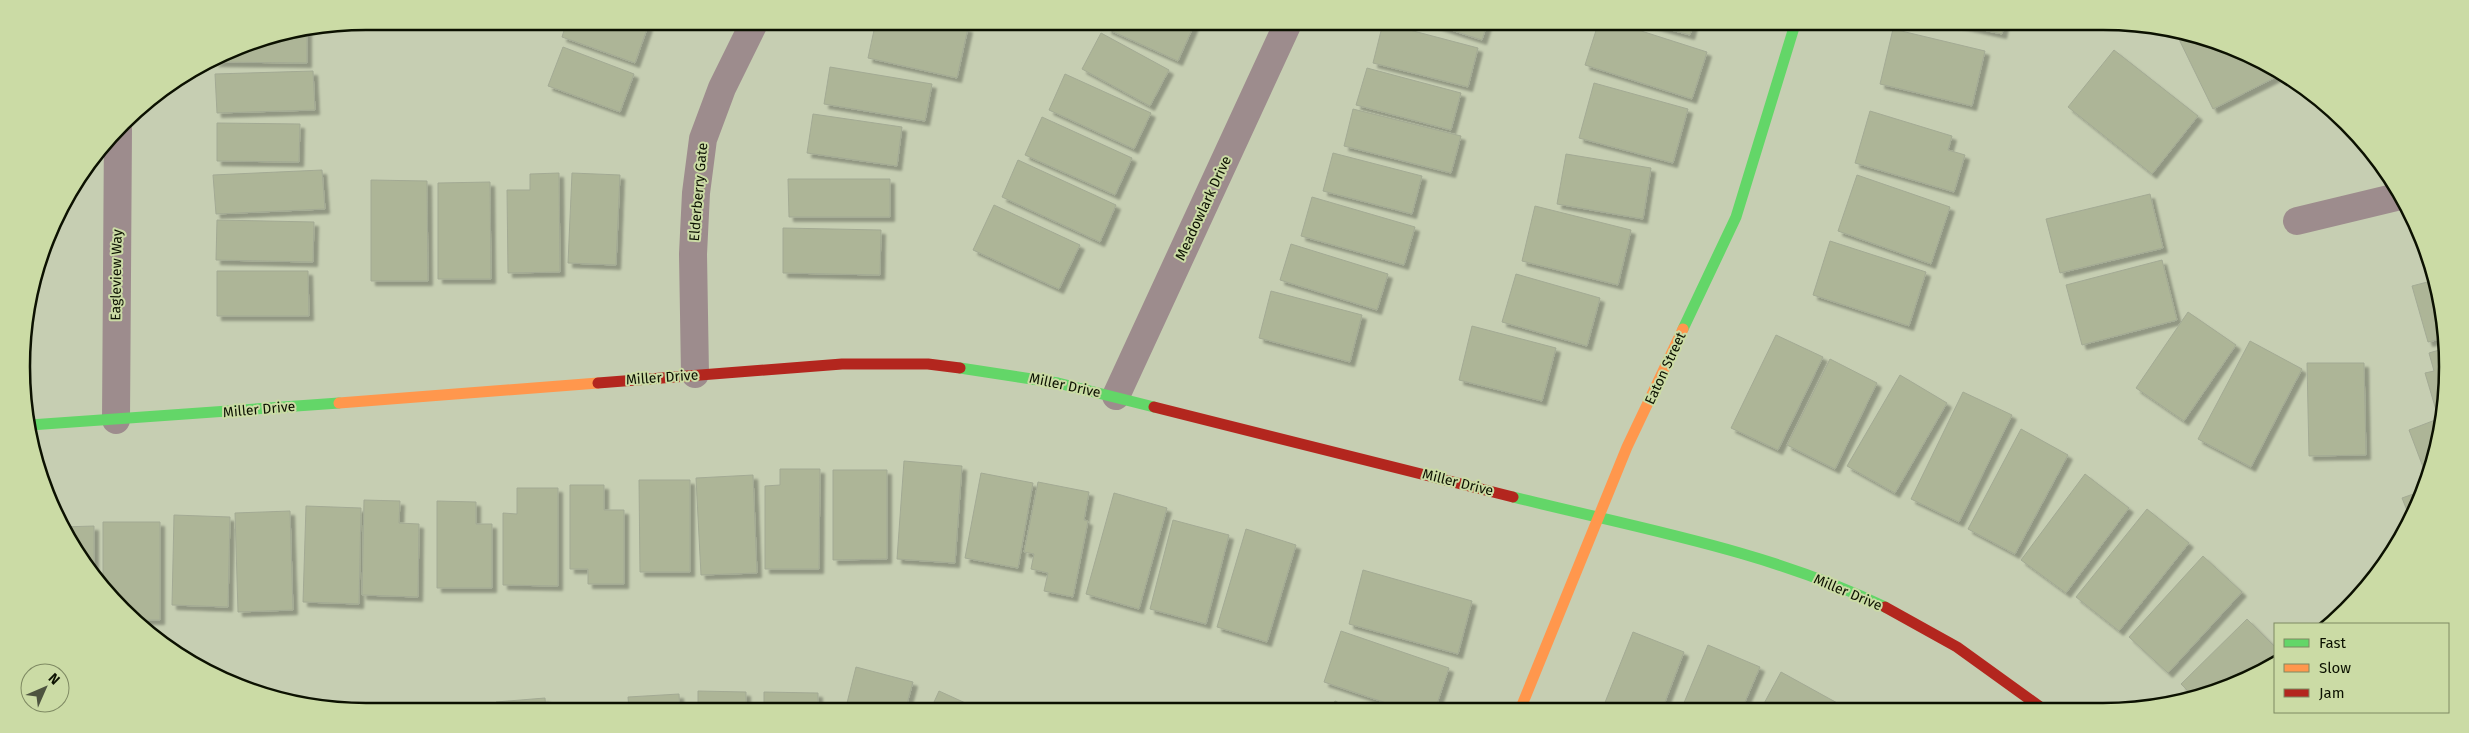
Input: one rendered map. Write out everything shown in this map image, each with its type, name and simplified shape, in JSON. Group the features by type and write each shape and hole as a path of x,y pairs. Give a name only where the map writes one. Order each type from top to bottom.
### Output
{"street":[{"name":"Elderberry Gate","path":"695,374 693,254 696,193 703,139 722,88 751,30"},
{"name":"Meadowlark Drive","path":"1116,396 1286,30"},
{"name":"Eaton Street","path":"1523,703 1627,447 1736,217 1793,30"},
{"name":"Eagleview Way","path":"116,420 118,141"},
{"path":"2297,221 2394,198"},
{"name":"Miller Drive","path":"35,425 842,364 928,364 1011,374 1116,396 1539,503 1599,516 1765,561 1862,596 1916,622 2008,681 2036,703"}],"building":[{"path":"564,30 647,30 635,63 562,37"},
{"path":"874,30 968,30 957,78 868,58"},
{"path":"1109,30 1192,30 1178,61"},
{"path":"1381,30 1410,30 1478,48 1468,87 1373,63"},
{"path":"1451,30 1485,30 1482,40"},
{"path":"1596,30 1638,30 1707,52 1692,99 1585,65"},
{"path":"1671,30 1691,30 1690,35"},
{"path":"1893,30 1985,51 1972,106 1880,84"},
{"path":"1983,30 2003,30 2002,34"},
{"path":"1101,33 1169,70 1150,106 1082,69"},
{"path":"307,35 307,63 224,62 279,41"},
{"path":"2179,38 2231,56 2275,78 2213,109"},
{"path":"563,47 634,74 620,112 548,86"},
{"path":"2114,50 2198,116 2152,174 2068,107"},
{"path":"830,67 932,84 925,121 824,104"},
{"path":"1367,68 1461,93 1451,130 1356,105"},
{"path":"313,71 315,110 217,113 215,74"},
{"path":"1065,74 1151,113 1134,149 1049,110"},
{"path":"1594,83 1688,109 1673,163 1579,138"},
{"path":"1353,109 1461,136 1451,173 1344,146"},
{"path":"1870,111 1952,136 1948,150 1965,155 1954,192 1855,163"},
{"path":"813,114 902,127 897,166 807,153"},
{"path":"1042,117 1132,158 1115,195 1025,155"},
{"path":"217,123 300,124 299,162 217,161"},
{"path":"1333,153 1422,176 1412,214 1323,191"},
{"path":"1566,154 1651,168 1643,219 1557,204"},
{"path":"1018,160 1116,205 1100,242 1002,197"},
{"path":"322,170 325,209 216,214 213,175"},
{"path":"559,173 560,272 508,273 507,190 530,190 530,174"},
{"path":"572,173 620,175 616,265 568,263"},
{"path":"1857,175 1950,207 1931,264 1838,231"},
{"path":"788,179 890,179 890,217 789,217"},
{"path":"371,180 427,181 428,281 371,281"},
{"path":"490,182 491,279 438,279 438,183"},
{"path":"2150,194 2163,248 2060,273 2046,219"},
{"path":"1312,197 1415,227 1404,265 1301,236"},
{"path":"994,205 1080,245 1059,289 973,250"},
{"path":"1535,206 1631,230 1618,285 1522,261"},
{"path":"217,220 314,222 313,262 216,260"},
{"path":"783,228 881,230 880,275 783,273"},
{"path":"1830,241 1926,272 1909,326 1813,295"},
{"path":"1291,244 1388,274 1377,310 1280,280"},
{"path":"2162,260 2177,320 2082,345 2066,285"},
{"path":"217,271 308,271 309,316 217,316"},
{"path":"1516,274 1600,298 1587,346 1502,322"},
{"path":"2429,282 2438,340 2428,342 2412,286"},
{"path":"1271,291 1362,315 1350,362 1259,338"},
{"path":"2188,312 2236,345 2184,421 2136,388"},
{"path":"1472,326 1556,348 1542,401 1459,380"},
{"path":"1776,335 1823,357 1778,450 1731,428"},
{"path":"2250,341 2302,369 2251,467 2198,439"},
{"path":"2438,350 2436,410 2425,373 2434,371 2429,353"},
{"path":"1830,359 1877,383 1835,469 1787,445"},
{"path":"2307,363 2364,363 2366,455 2309,456"},
{"path":"1900,375 1947,403 1895,493 1847,466"},
{"path":"1963,392 2012,415 1959,522 1911,499"},
{"path":"2435,420 2423,468 2409,430"},
{"path":"2021,429 2068,455 2015,554 1968,529"},
{"path":"904,461 962,466 955,563 897,559"},
{"path":"780,469 820,469 819,569 765,569 765,486 780,485"},
{"path":"833,470 887,470 887,559 833,560"},
{"path":"981,473 1033,483 1018,568 965,558"},
{"path":"2085,474 2129,508 2066,593 2021,560"},
{"path":"753,475 757,573 701,575 696,478"},
{"path":"639,480 690,480 690,572 640,572"},
{"path":"1038,482 1089,492 1084,520 1088,521 1073,597 1044,591 1048,573 1031,569 1034,554 1024,552"},
{"path":"570,485 604,485 604,510 624,510 624,584 588,584 588,569 570,569"},
{"path":"517,488 558,488 558,586 503,585 503,513 517,514"},
{"path":"1114,493 1167,508 1139,609 1086,594"},
{"path":"2413,494 2407,509 2402,498"},
{"path":"364,500 400,501 399,523 419,524 418,597 362,595"},
{"path":"437,501 476,502 476,524 492,524 492,588 437,588"},
{"path":"306,506 361,508 359,604 303,602"},
{"path":"2147,509 2189,543 2119,631 2076,597"},
{"path":"290,511 293,610 238,612 235,513"},
{"path":"174,515 230,517 228,607 172,605"},
{"path":"1173,520 1229,535 1206,624 1150,609"},
{"path":"103,522 160,522 160,620 146,620 103,575"},
{"path":"94,526 94,563 75,535 71,527"},
{"path":"1246,529 1296,545 1267,642 1217,627"},
{"path":"2203,556 2242,592 2168,673 2129,637"},
{"path":"1363,570 1472,601 1458,654 1349,624"},
{"path":"2247,619 2274,646 2274,656 2231,677 2189,692 2181,684"},
{"path":"1341,631 1449,668 1437,703 1386,703 1324,682"},
{"path":"1633,632 1684,652 1665,703 1605,703"},
{"path":"1708,645 1760,667 1745,703 1684,703"},
{"path":"856,667 913,682 907,703 847,703"},
{"path":"1781,672 1837,703 1764,703"},
{"path":"698,691 746,692 746,703 698,703"},
{"path":"939,691 965,703 934,703"},
{"path":"764,692 818,693 818,703 764,703"},
{"path":"679,694 680,703 628,703 628,697"},
{"path":"545,698 545,703 496,703"}],"traffic: fast":[{"path":"1683,329 1736,217 1793,30"},
{"path":"960,368 1058,383 1154,407"},
{"path":"35,425 339,403"},
{"path":"1513,497 1749,556 1841,587 1885,607"}],"traffic: slow":[{"path":"1523,703 1627,447 1683,329"},
{"path":"339,403 598,383"}],"traffic: jam":[{"path":"598,383 842,364 928,364 960,368"},
{"path":"1154,407 1513,497"},
{"path":"1885,607 1957,647 2035,703"}]}
